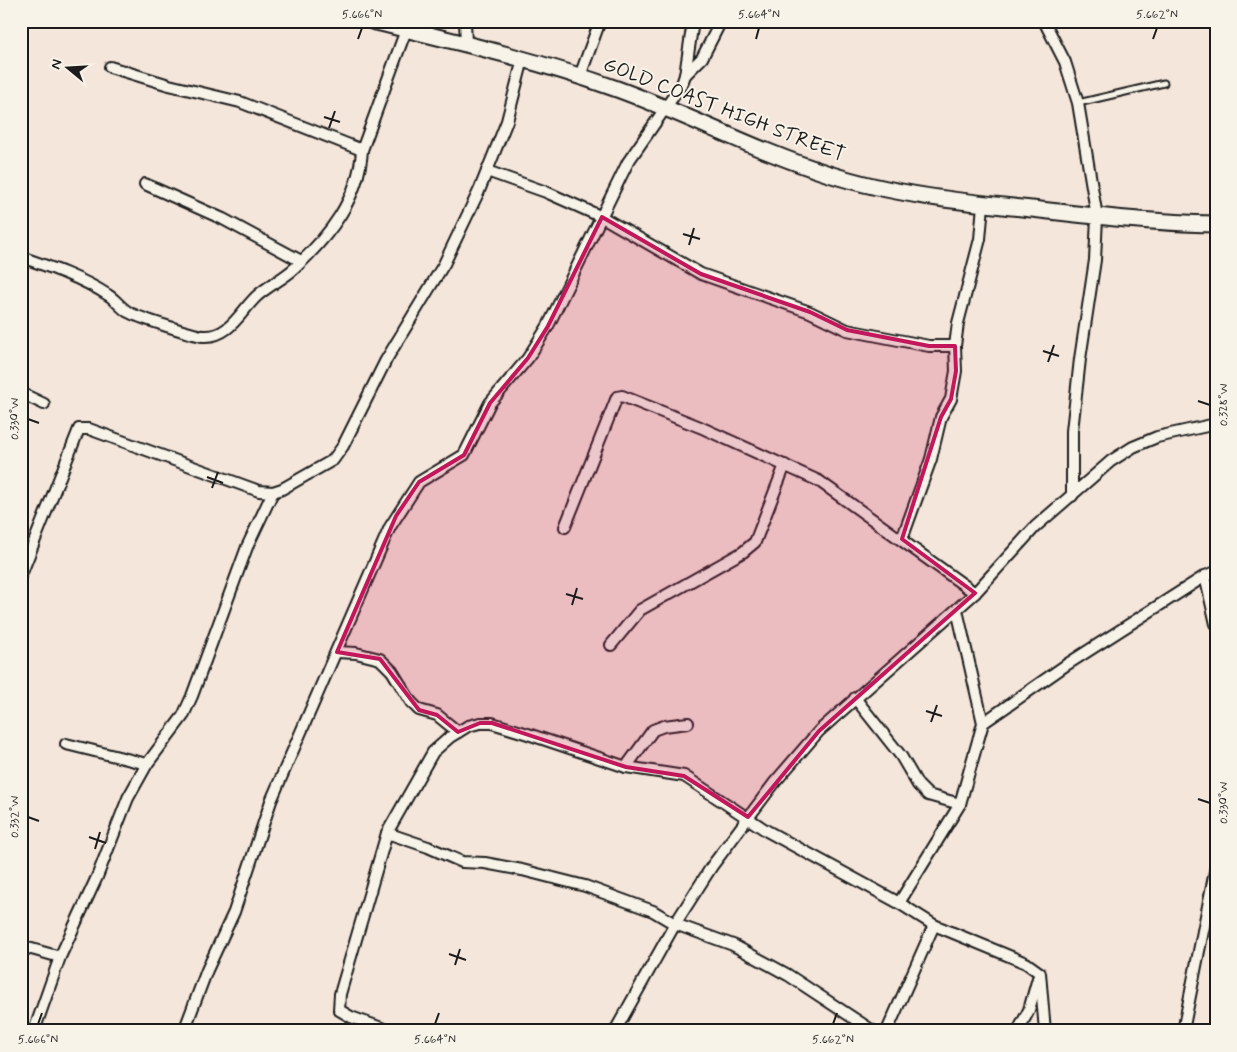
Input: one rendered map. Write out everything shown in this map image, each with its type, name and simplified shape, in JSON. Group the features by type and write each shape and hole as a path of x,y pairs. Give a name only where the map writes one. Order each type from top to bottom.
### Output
{"street":[{"name":"GOLD COAST HIGH STREET","path":"372,21 524,59 580,76 665,109 756,148 830,174 869,185 983,205 1171,224 1216,224"},
{"path":"465,21 466,44"},
{"path":"580,76 600,21"},
{"path":"685,75 693,21"},
{"path":"184,1031 207,970 234,912 271,801 337,652 361,592 396,516 419,482 464,455 490,402 528,358 548,326 628,162 665,109 685,75 702,58 721,21"},
{"path":"1044,21 1065,62 1078,103 1097,216 1095,260 1080,359 1072,431 1072,496"},
{"path":"21,256 46,265 107,294 134,315 205,336 223,333 257,296 318,246 343,210 361,168 362,150 406,30"},
{"path":"21,575 79,429 89,429 235,484 273,492 311,473 337,455 386,360 444,264 488,171 506,121 524,59"},
{"path":"110,67 170,85 240,102 362,150"},
{"path":"488,171 546,192 602,217 700,274 810,312 846,330 929,346 955,346"},
{"path":"145,184 223,219 301,261"},
{"path":"902,539 931,459 941,417 951,399 956,371 955,346 962,302 980,239 983,205"},
{"path":"21,393 44,404"},
{"path":"565,527 617,397 620,397 700,427 785,465 828,487 975,593"},
{"path":"615,1031 676,924 712,866 748,818 819,731 957,610 1035,527 1111,461 1133,447 1157,437 1216,424"},
{"path":"611,645 640,610 744,552 755,542 785,465"},
{"path":"34,1031 60,957 97,877 128,798 147,764 183,716 192,696 247,548 273,492"},
{"path":"983,723 1066,665 1205,576 1216,572"},
{"path":"1205,576 1216,624"},
{"path":"900,903 960,804 983,723 957,610"},
{"path":"337,652 356,653 380,659 392,671 411,702 420,710 437,715 458,732"},
{"path":"855,698 901,756 923,790 928,795 960,804"},
{"path":"390,1031 351,1017 339,1010 342,985 387,832 433,752 458,732 480,722 492,723 626,767 684,776 767,831 900,903 934,925 1026,963 1040,973 1045,1031"},
{"path":"626,767 653,730 664,726 688,723"},
{"path":"66,744 147,764"},
{"path":"387,832 462,862 485,863 522,870 585,886 653,911 676,924 704,932 748,953 788,975 872,1031"},
{"path":"1183,1031 1216,866"},
{"path":"887,1031 934,925"},
{"path":"21,946 60,957"},
{"path":"1018,1031 1029,1010 1040,973"}],"lane":[{"path":"1078,103 1164,83"}],"highlighted area":[{"path":"602,217 701,274 810,312 847,330 929,346 955,346 956,371 951,399 941,417 902,539 975,593 819,731 748,817 684,776 626,767 492,723 480,723 458,732 437,715 419,710 380,659 337,652 396,516 419,482 464,455 490,403 528,358 548,326"}]}
